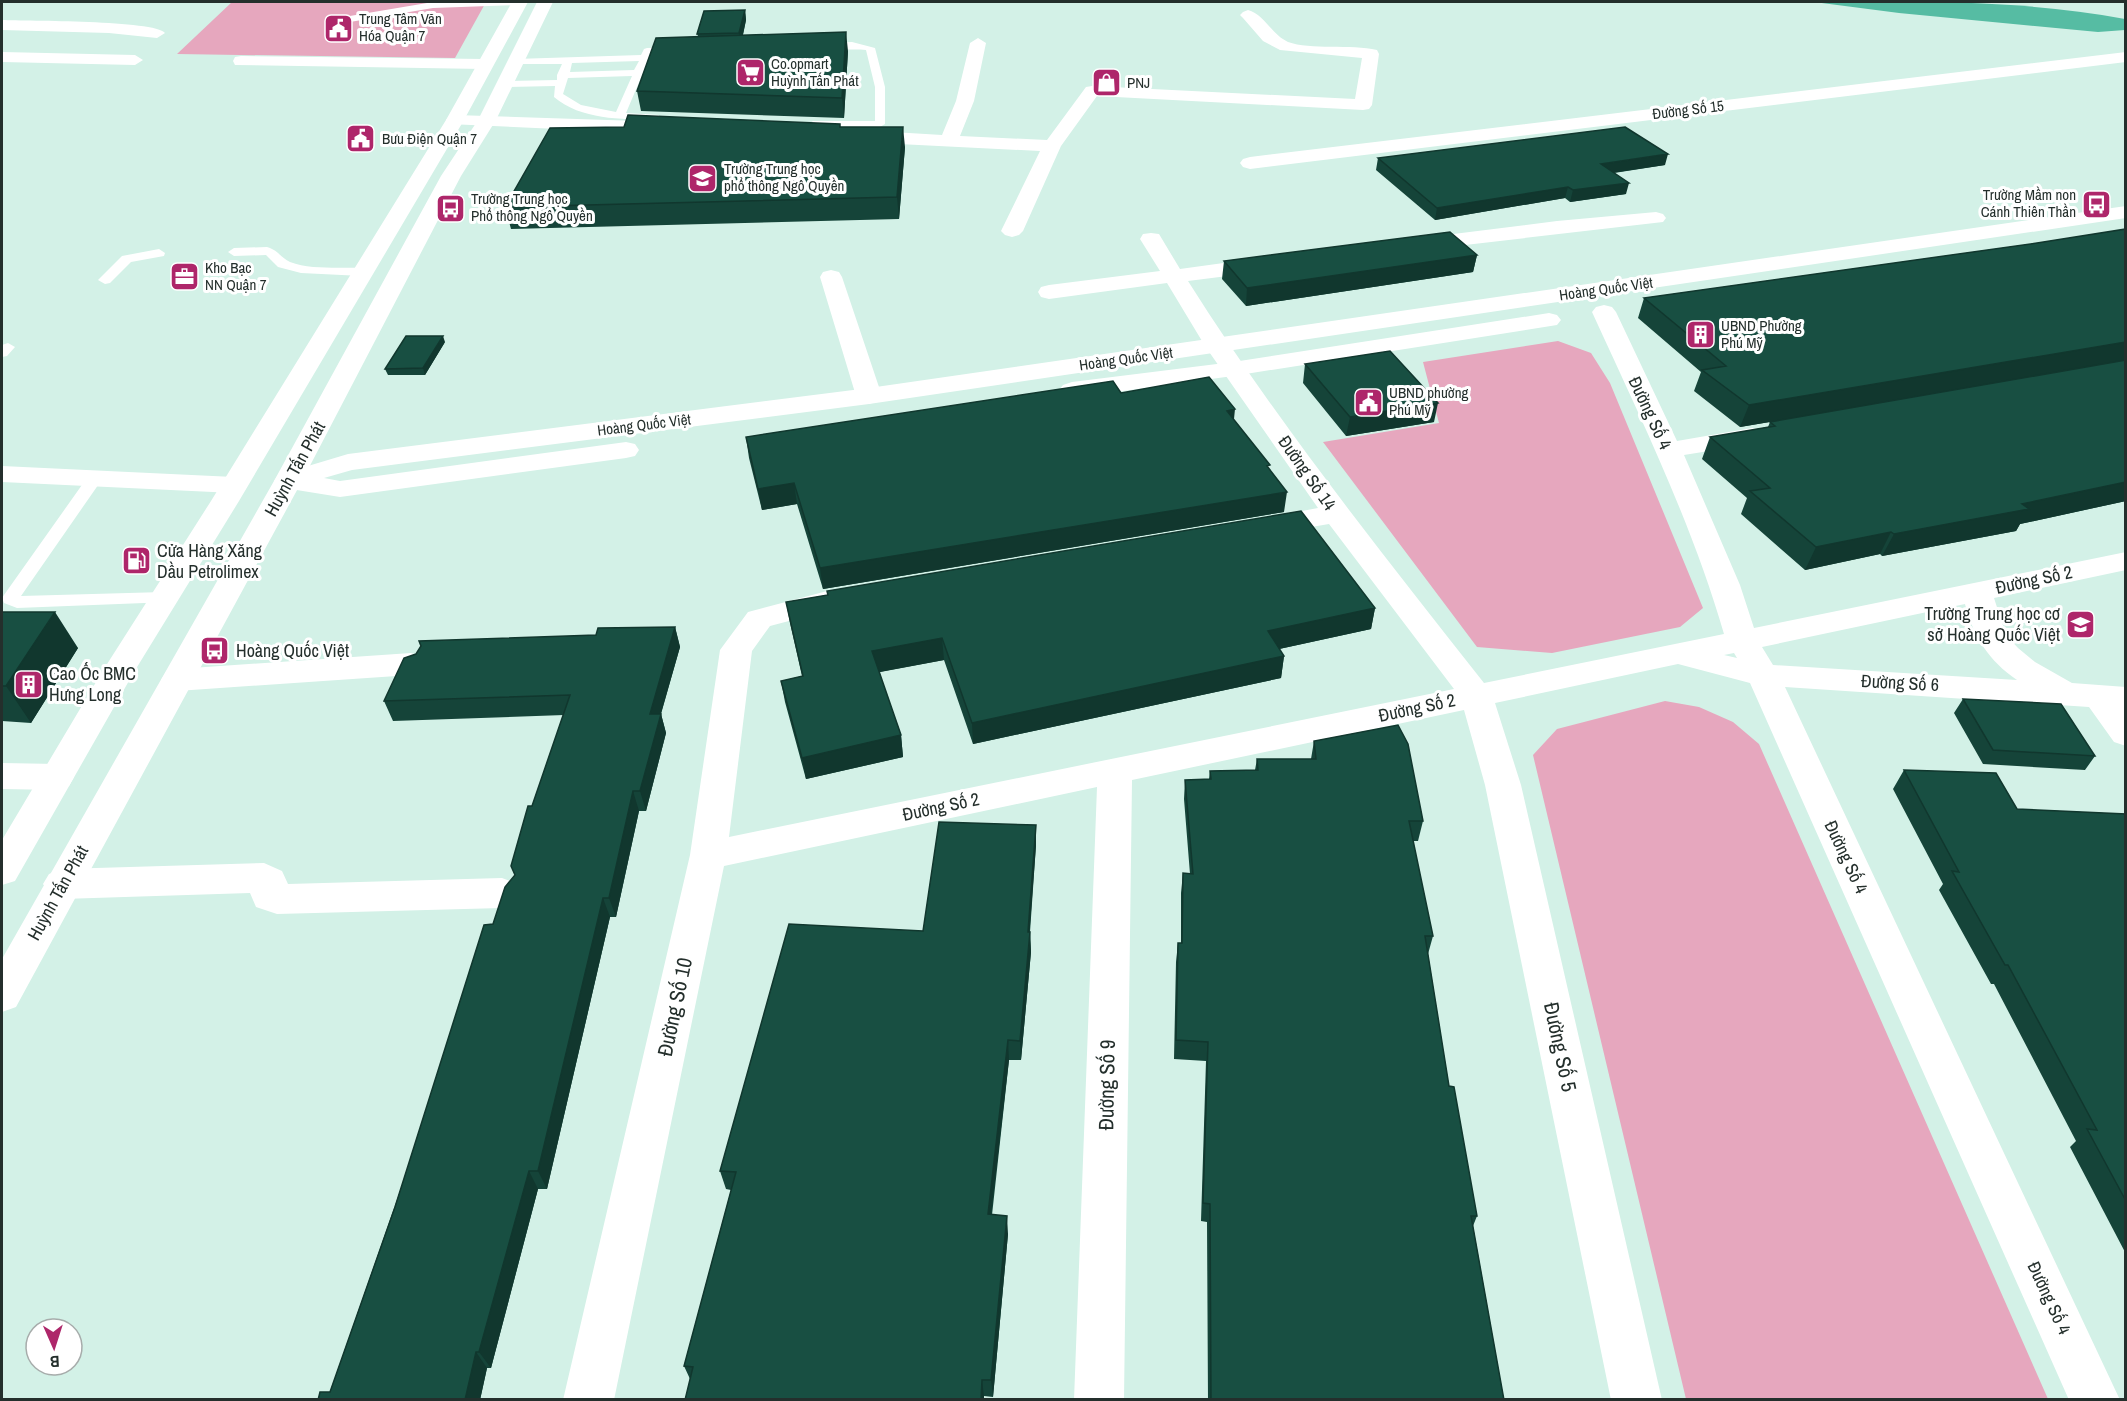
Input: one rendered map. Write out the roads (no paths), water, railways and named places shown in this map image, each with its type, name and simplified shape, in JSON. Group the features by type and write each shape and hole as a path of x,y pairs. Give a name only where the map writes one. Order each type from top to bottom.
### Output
{"street":[{"path":"2,871 164,598 455,120 520,2"},
{"name":"Huỳnh Tấn Phát","path":"2,995 288,482 451,176 487,120 546,2"},
{"path":"1012,231 1052,146 1094,90 1363,105 1371,54 1286,46 1269,38 1248,15"},
{"path":"2,25 109,28 158,33"},
{"path":"949,140 965,101 978,43"},
{"path":"2,57 135,60"},
{"name":"Đường Số 15","path":"1250,163 2126,57"},
{"path":"242,61 484,64"},
{"path":"455,120 686,128"},
{"path":"799,128 877,130 949,140 1052,146"},
{"name":"Hoàng Quốc Việt","path":"1045,394 1225,357 2126,212"},
{"path":"1395,248 1557,227 1656,219"},
{"name":"Hoàng Quốc Việt","path":"288,482 348,462 869,396 1585,314 2126,233"},
{"name":"Đường Số 14","path":"1152,239 1173,277 1225,357 1336,514 1476,696"},
{"path":"1048,292 1290,261"},
{"path":"831,277 869,396"},
{"name":"Đường Số 4","path":"1585,314 1668,450 1725,585 1742,640 1763,675 2095,1400"},
{"name":"Hoàng Quốc Việt","path":"288,482 340,489 1010,399"},
{"path":"1668,450 1774,432"},
{"path":"2,474 234,485 288,482"},
{"path":"1243,530 1336,514"},
{"name":"Đường Số 2","path":"708,855 2126,561"},
{"path":"1977,591 1994,640 2015,663 2037,678 2097,696 2126,734"},
{"name":"Đường Số 10","path":"588,1400 708,855 736,650 759,619 815,603 861,595"},
{"name":"Đường Số 6","path":"1678,653 1763,675 2097,696"},
{"path":"177,680 411,664"},
{"name":"Đường Số 5","path":"1476,696 1503,785 1636,1400"},
{"name":"Đường Số 9","path":"1099,1400 1115,770"},
{"path":"2,776 57,777"},
{"path":"62,884 264,878 269,881 269,896 277,899 502,893"}],"lane":[{"path":"338,21 432,3 520,2"},
{"path":"809,46 852,45 870,48 880,87 877,130"},
{"path":"620,115 628,87 639,73 647,51 694,50"},
{"path":"515,62 645,58"},
{"path":"568,61 558,95 563,101 575,106 620,115 670,118"},
{"path":"504,84 563,84 639,73"},
{"path":"234,252 267,251 273,253 283,264 300,269 362,272"},
{"path":"105,280 127,259 159,253"},
{"path":"95,478 10,599 17,602 164,598"}],"place":[{"name":"Trung Tâm Văn Hóa Quận 7","path":"338,28"},
{"name":"Co.opmart Huỳnh Tấn Phát","path":"750,73"},
{"name":"PNJ","path":"1106,83"},
{"name":"Bưu Điện Quận 7","path":"361,139"},
{"name":"Trường Trung học phổ thông Ngô Quyền","path":"703,178"},
{"name":"Trường Mầm non Cánh Thiên Thần","path":"2097,204"},
{"name":"Trường Trung học Phổ thông Ngô Quyền","path":"450,208"},
{"name":"Kho Bạc NN Quận 7","path":"184,277"},
{"name":"UBND Phường Phú Mỹ","path":"1700,335"},
{"name":"UBND phường Phú Mỹ","path":"1368,402"},
{"name":"Cửa Hàng Xăng Dầu Petrolimex","path":"136,561"},
{"name":"Trường Trung học cơ sở Hoàng Quốc Việt","path":"2081,624"},
{"name":"Hoàng Quốc Việt","path":"215,651"},
{"name":"Cao Ốc BMC Hưng Long","path":"28,684"}]}
